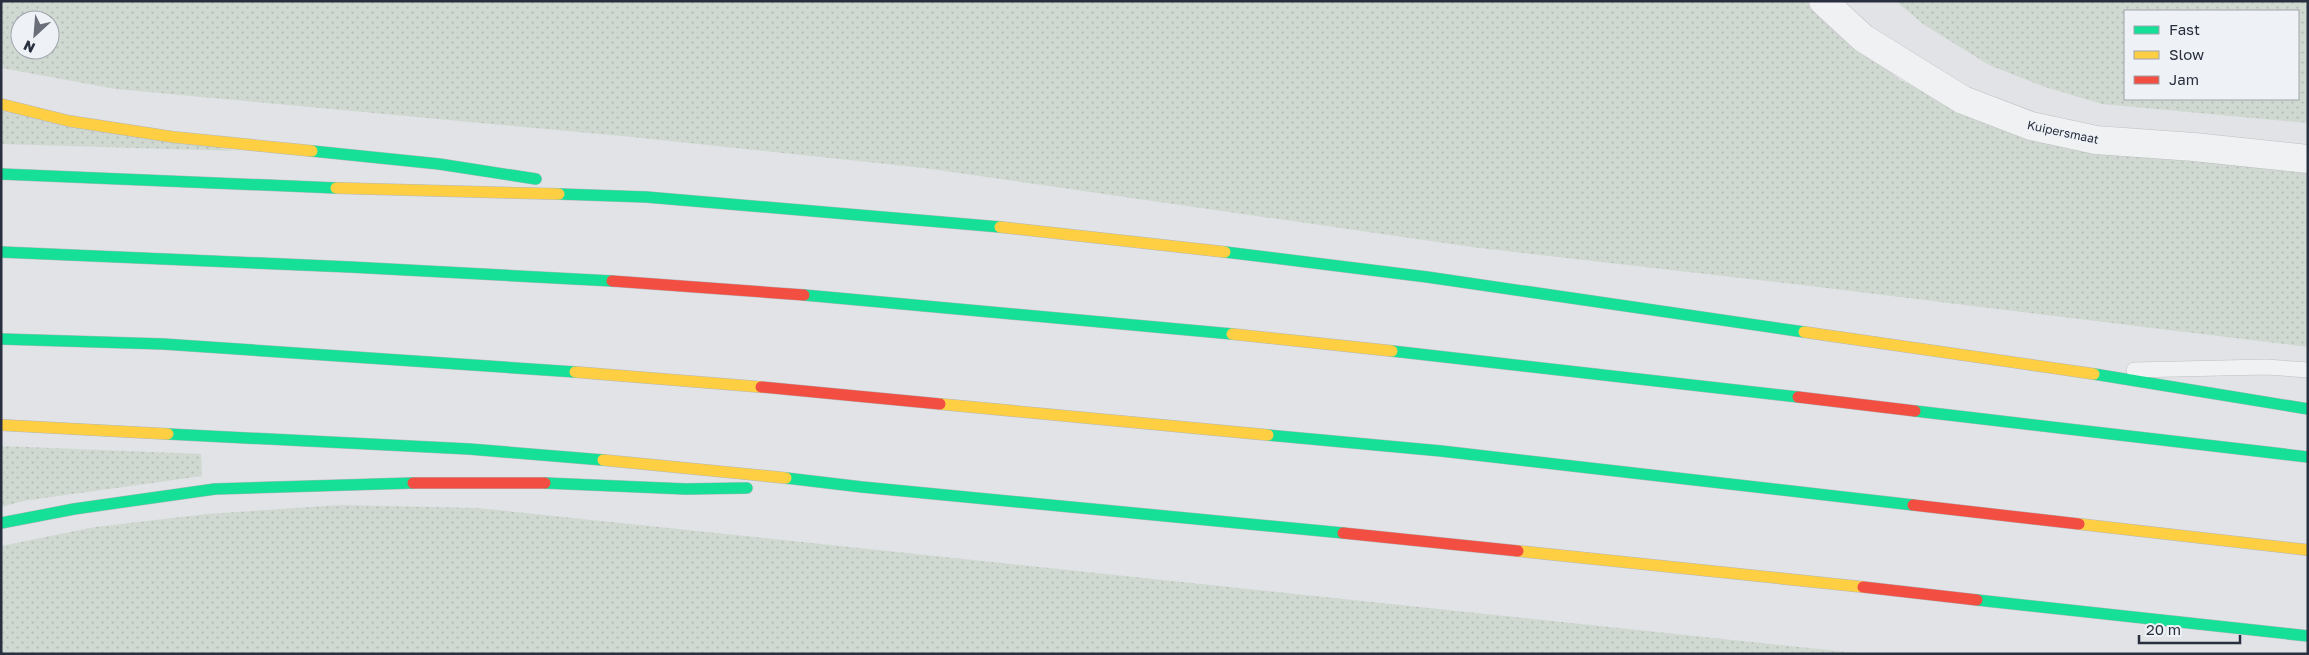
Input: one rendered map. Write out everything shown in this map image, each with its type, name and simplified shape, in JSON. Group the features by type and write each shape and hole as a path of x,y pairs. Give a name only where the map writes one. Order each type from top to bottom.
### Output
{"highway":[{"path":"1,104 69,121 173,137 439,164 646,197"},
{"path":"1,174 646,197 929,220 1184,247 1427,277 2074,372 2308,409"},
{"path":"1,252 318,265 705,288 930,305 1570,371 2308,457"},
{"path":"1,339 183,345 439,361 755,386 1441,451 2308,550"},
{"path":"1,425 469,449 734,471 862,487 1220,520 2308,636"},
{"path":"1,522 74,509 215,489 512,481 686,489 862,487"}],"street":[{"name":"Kuipersmaat","path":"1823,1 1863,38 1939,86 1963,100 2031,126 2096,140 2194,147 2308,160"}],"lane":[{"path":"2074,372 2266,367 2308,370"}],"shaded area":[{"path":"1,1 1809,1 1900,80 1992,120 2308,171 2308,347 1794,284 1479,248 924,168 632,137 116,89 1,68"},
{"path":"1896,1 2308,1 2308,123 2102,104 2042,86 1989,65 1923,24"},
{"path":"1,104 236,151 1,144"},
{"path":"1,446 201,454 202,476 23,501 1,507"},
{"path":"340,505 478,508 1866,654 1,654 1,546 95,527 207,514"}],"traffic: fast":[{"path":"312,151 439,164 536,179"},
{"path":"1,174 336,188"},
{"path":"559,194 646,197 1000,227"},
{"path":"1,252 350,267 612,281"},
{"path":"1225,252 1427,277 1804,332"},
{"path":"804,295 1232,334"},
{"path":"1,339 163,344 575,372"},
{"path":"1392,351 1798,397"},
{"path":"2094,374 2308,409"},
{"path":"1915,411 2308,457"},
{"path":"168,434 469,449 603,460"},
{"path":"1268,435 1441,451 1913,505"},
{"path":"786,478 1343,533"},
{"path":"1,523 74,509 215,489 413,483"},
{"path":"545,483 686,489 747,488"},
{"path":"1977,600 2308,636"}],"traffic: slow":[{"path":"1,104 69,121 173,137 312,151"},
{"path":"336,188 559,194"},
{"path":"1000,227 1225,252"},
{"path":"1804,332 2094,374"},
{"path":"1232,334 1392,351"},
{"path":"575,372 761,387"},
{"path":"940,404 1268,435"},
{"path":"1,425 168,434"},
{"path":"603,460 786,478"},
{"path":"2079,524 2308,550"},
{"path":"1518,551 1863,587"}],"traffic: jam":[{"path":"612,281 804,295"},
{"path":"761,387 940,404"},
{"path":"1798,397 1915,411"},
{"path":"413,483 545,483"},
{"path":"1913,505 2079,524"},
{"path":"1343,533 1518,551"},
{"path":"1863,587 1977,600"}]}
